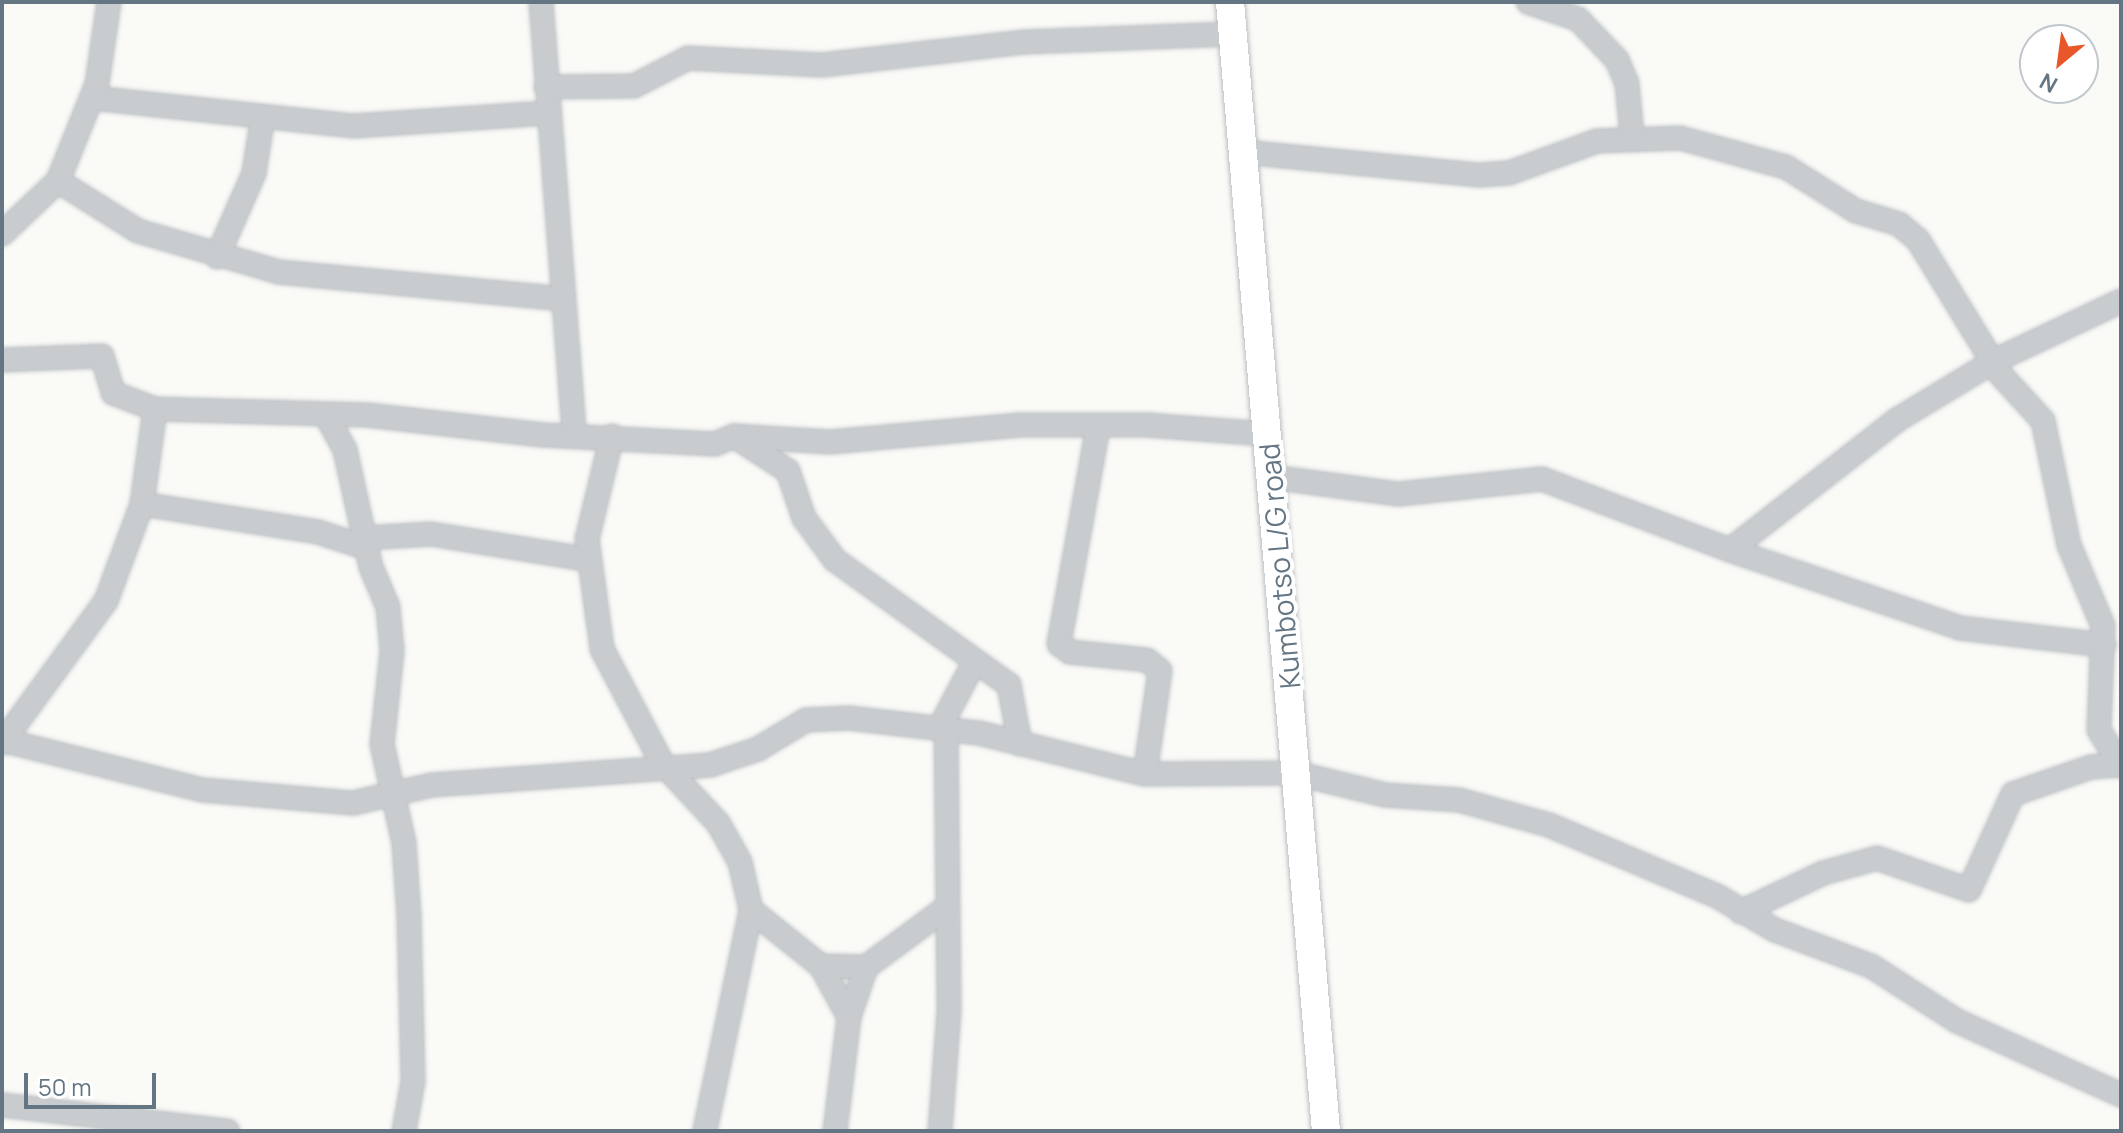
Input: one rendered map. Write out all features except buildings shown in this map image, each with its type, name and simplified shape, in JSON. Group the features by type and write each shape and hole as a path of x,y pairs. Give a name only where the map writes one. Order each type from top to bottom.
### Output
{"main road":[{"name":"Kumbotso L/G road","path":"1230,2 1326,1131"}],"street":[{"path":"2,234 58,181 92,98 109,2"},
{"path":"541,2 574,434"},
{"path":"1528,2 1578,19 1617,60 1627,84 1632,136"},
{"path":"546,87 624,88 688,58 822,65 1023,42 1233,34"},
{"path":"92,98 262,122 353,126 548,113"},
{"path":"217,257 254,173 262,122"},
{"path":"1243,152 1479,175 1509,173 1597,141 1632,136 1680,138 1763,159 1856,211 1899,224 1994,361 2043,421 2069,545 2104,645 2099,730 2120,766 2020,788 1969,890 1877,858 1823,873 1741,912"},
{"path":"58,181 138,231 217,257 309,278 562,299"},
{"path":"1730,550 1897,420 1994,361 2121,301"},
{"path":"2,360 102,356 113,393 155,409 328,419 367,415 715,444 734,436 830,442 1020,425 1267,434"},
{"path":"155,409 142,504 106,601 2,741 203,790 353,803 432,785 662,763 710,765 758,749 806,720 946,729 1145,774 1295,773 1385,795 1501,810 1871,966 1957,1021 2121,1095"},
{"path":"328,419 345,450 366,543 389,622 382,744 409,917 413,1081 404,1131"},
{"path":"1098,427 1059,644 1070,652 1147,660 1160,671 1145,774"},
{"path":"612,436 586,559 610,675 662,763 735,853 751,910 705,1131"},
{"path":"734,436 788,471 804,518 835,560 1009,685 1020,744"},
{"path":"1271,477 1399,494 1542,479 1730,550 1960,628 2104,645"},
{"path":"142,504 318,532 366,543 431,534 586,559"},
{"path":"940,1131 949,1010 946,729 948,706 975,661"},
{"path":"695,801 710,765"},
{"path":"835,1131 849,1017 866,967 946,908"},
{"path":"751,910 821,966 849,1017"},
{"path":"821,966 866,967"},
{"path":"2,1105 104,1124 228,1131"}]}
